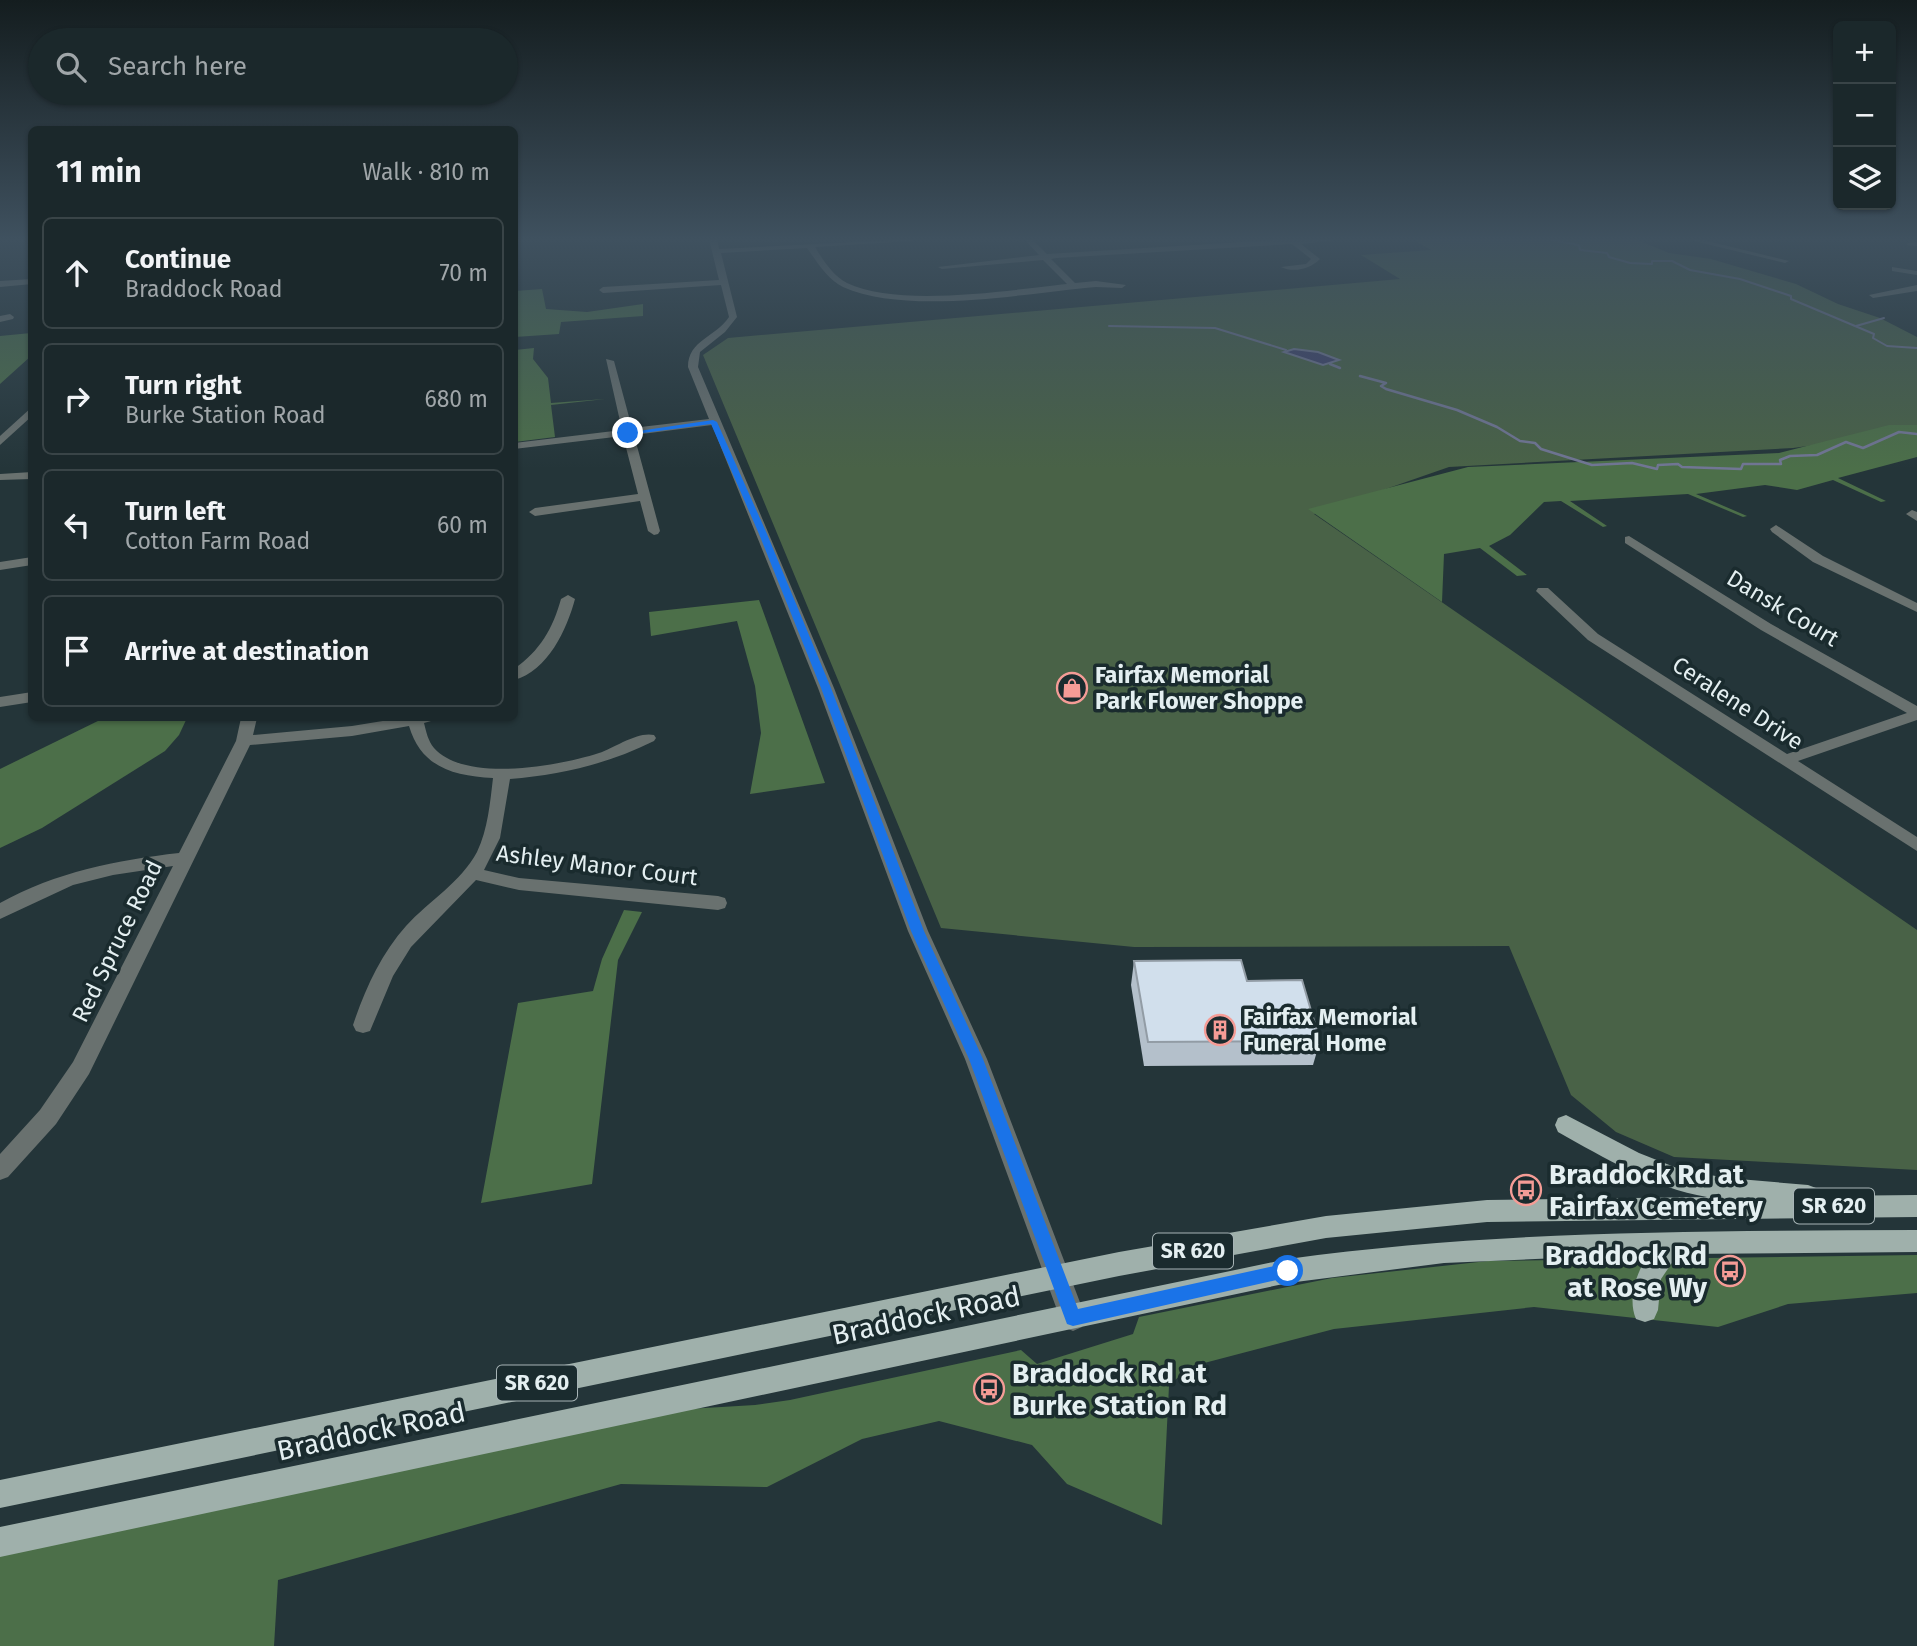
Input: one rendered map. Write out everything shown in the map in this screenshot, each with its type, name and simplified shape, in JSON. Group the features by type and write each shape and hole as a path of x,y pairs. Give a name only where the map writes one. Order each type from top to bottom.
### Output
{"main road":[{"path":"1566,1125 1637,1163 1700,1185 1888,1206"},
{"name":"Braddock Road","path":"0,1494 1059,1277 1314,1229 1405,1217 1487,1211 1917,1206"},
{"name":"Braddock Road","path":"0,1542 1288,1271 1364,1258 1467,1248 1588,1242 1917,1241"},
{"path":"1645,1310 1649,1275 1672,1242"}],"street":[{"path":"733,316 731,321 696,349 691,358 713,422 817,665 918,931 976,1059 1073,1318"},
{"path":"609,360 654,530"},
{"path":"0,442 28,414"},
{"path":"518,446 713,422"},
{"path":"0,477 28,475"},
{"path":"535,512 645,498"},
{"path":"1776,528 1818,559 1917,608"},
{"name":"Dansk Court","path":"1629,540 1766,627 1917,713"},
{"path":"0,566 28,562"},
{"name":"Ceralene Drive","path":"1543,591 1593,637 1917,845"},
{"path":"518,673 552,643 562,622 568,599"},
{"path":"0,702 28,698"},
{"path":"1785,760 1917,713"},
{"name":"Red Spruce Road","path":"0,1170 48,1117 81,1068 244,741 248,721"},
{"path":"244,741 352,731 409,721"},
{"path":"420,721 424,746 435,758 467,771 502,774 602,758 627,750 648,738"},
{"path":"363,1025 386,967 413,931 471,873 484,856 493,832 502,774"},
{"path":"0,912 37,892 86,874 136,863 185,858"},
{"name":"Ashley Manor Court","path":"471,873 519,884 718,903"}],"green space":[{"path":"518,316 643,316 561,322 559,334 518,337"},
{"path":"981,316 1873,316 1917,337 1917,431 1793,448 1449,467 1314,514 1917,930 1917,1170 1674,1157 1616,1132 1571,1095 1509,946 1134,947 941,928 703,355 728,338"},
{"path":"28,333 28,359 0,384 0,336"},
{"path":"534,348 533,359 548,378 551,403 605,399 551,405 555,437 518,442 518,350"},
{"path":"1889,425 1917,425 1917,457 1838,478 1886,501 1881,502 1833,480 1797,490 1765,485 1696,494 1747,516 1743,517 1688,494 1570,501 1607,526 1603,527 1561,501 1544,502 1510,535 1489,546 1527,575 1517,576 1480,548 1444,554 1442,602 1308,509 1468,467 1779,453"},
{"path":"759,600 825,783 750,794 761,733 755,686 737,621 651,636 649,612"},
{"path":"98,721 186,721 179,735 165,751 42,828 0,848 0,769"},
{"path":"624,910 642,912 618,960 592,1184 481,1203 518,1003 593,991 602,959"},
{"path":"1917,1255 1917,1293 1788,1304 1718,1327 1534,1307 1334,1329 1189,1367 1169,1386 1162,1525 1067,1484 1032,1445 939,1421 862,1439 767,1487 621,1484 278,1580 274,1646 0,1646 0,1553 688,1409 790,1400 1021,1350 1037,1364 1133,1334 1139,1317 1332,1278 1488,1261"}],"water":[{"path":"1294,349 1318,352 1339,360 1323,365 1284,352"}],"building":[{"name":"Fairfax Memorial Funeral Home","path":"1241,960 1247,981 1302,980 1320,1041 1148,1042 1134,961"}],"waterway":[{"path":"1831,316 1874,334 1873,338 1887,346 1917,348"},
{"path":"1856,326 1884,318"},
{"path":"1109,326 1215,328 1286,350"},
{"path":"1330,364 1340,368"},
{"path":"1360,376 1386,383 1381,386 1386,389 1457,410 1497,427 1520,441 1535,443 1541,449 1592,465 1632,463 1657,469 1658,465 1678,464 1682,467 1741,469 1743,464 1781,464 1780,460 1790,456 1817,455 1846,442 1863,448 1899,432 1917,434"}],"place":[{"name":"Fairfax Memorial Park Flower Shoppe","path":"1072,688"},
{"name":"Fairfax Memorial Funeral Home","path":"1220,1030"},
{"name":"Braddock Rd at Fairfax Cemetery","path":"1526,1190"},
{"name":"Braddock Rd at Rose Wy","path":"1730,1271"},
{"name":"Braddock Rd at Burke Station Rd","path":"989,1389"}],"route":[{"path":"628,433 713,422 725,445 826,688 918,931 976,1059 1073,1318 1288,1271"}]}
